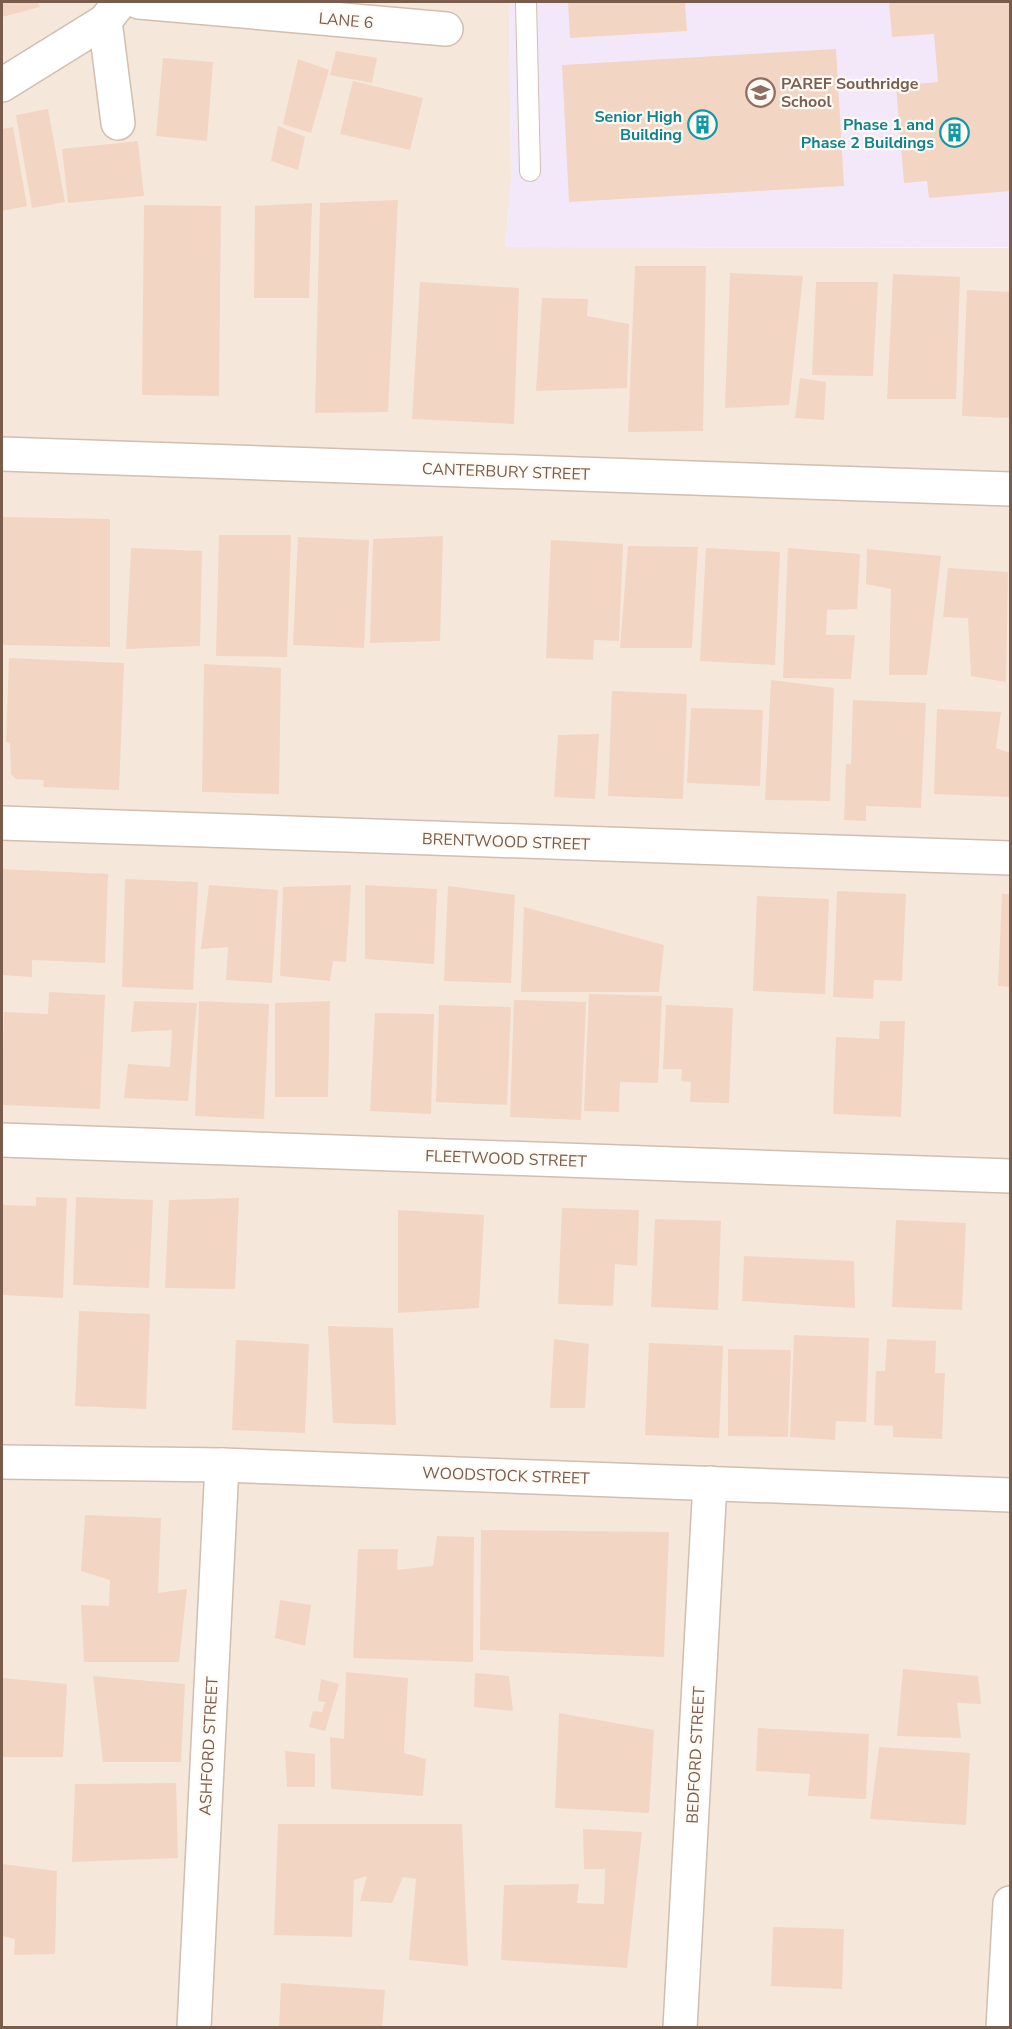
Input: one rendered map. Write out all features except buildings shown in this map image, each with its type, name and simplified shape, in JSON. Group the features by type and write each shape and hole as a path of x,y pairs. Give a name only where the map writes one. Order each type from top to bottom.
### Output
{"street":[{"name":"LANE 6","path":"139,2 446,29"},
{"path":"2,85 112,11"},
{"path":"112,11 118,123"},
{"name":"CANTERBURY STREET","path":"2,454 1011,489"},
{"name":"BRENTWOOD STREET","path":"2,823 1011,858"},
{"name":"FLEETWOOD STREET","path":"2,1140 1011,1176"},
{"name":"WOODSTOCK STREET","path":"2,1462 222,1465 1011,1495"},
{"name":"ASHFORD STREET","path":"194,2028 222,1465"},
{"name":"BEDFORD STREET","path":"680,2028 710,1482"},
{"path":"1003,2028 1011,1903"}],"lane":[{"path":"526,2 530,171"}],"shaded area":[{"path":"2,2 509,2 511,182 505,247 1010,248 1010,2027 2,2028"},
{"name":"PAREF Southridge School","path":"509,2 1010,2 1010,247 505,247 511,182"}],"place":[{"name":"PAREF Southridge School","path":"760,92"},
{"name":"Senior High Building","path":"703,125"},
{"name":"Phase 1 and Phase 2 Buildings","path":"955,133"}]}
